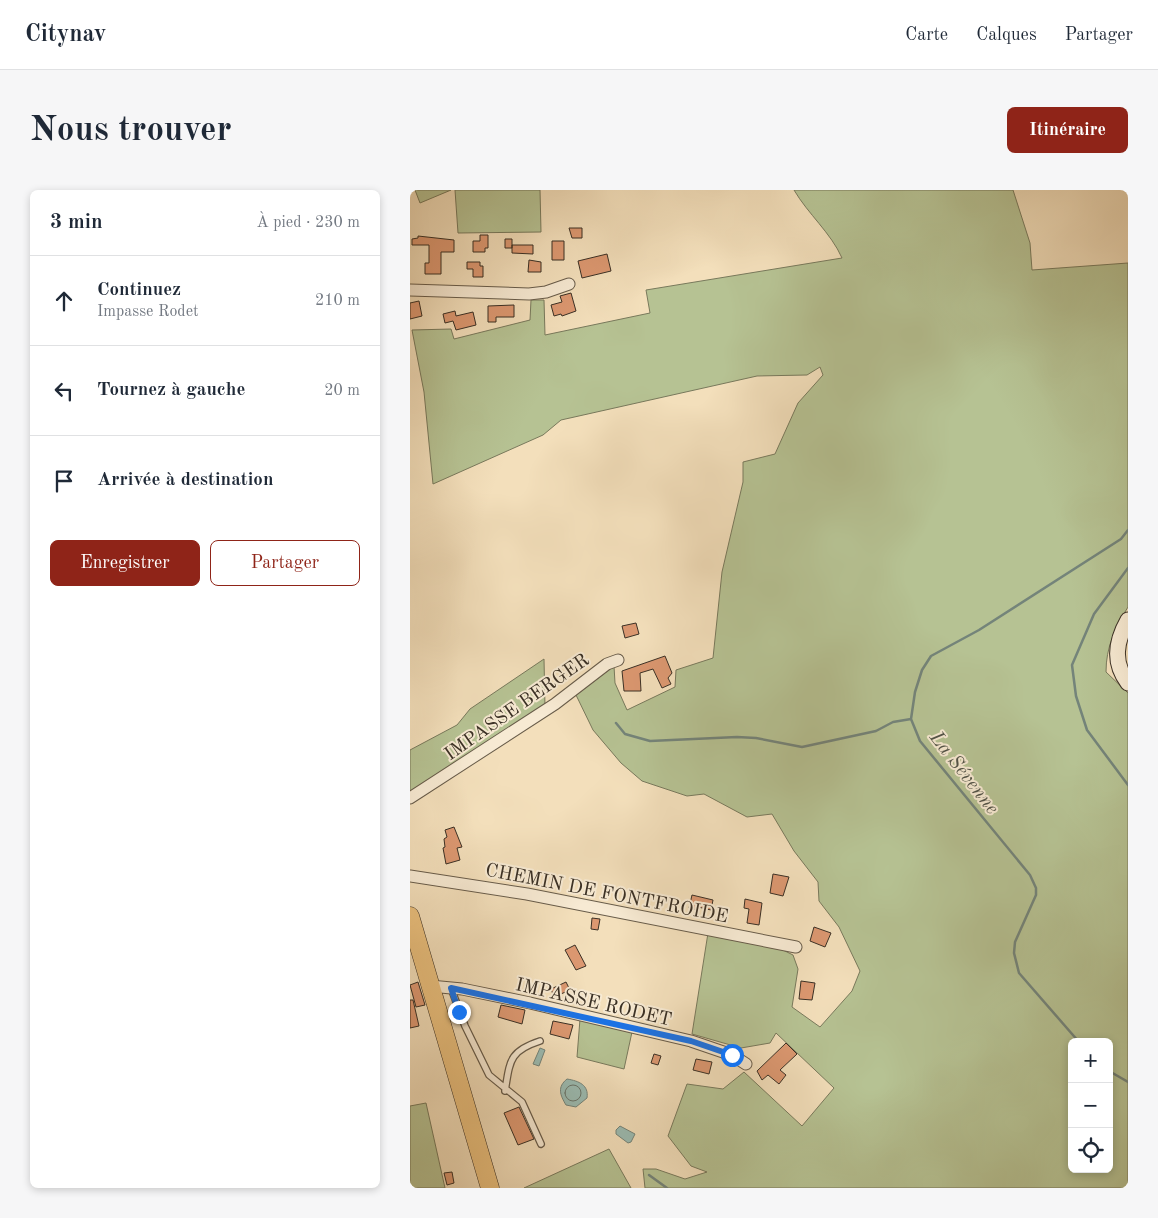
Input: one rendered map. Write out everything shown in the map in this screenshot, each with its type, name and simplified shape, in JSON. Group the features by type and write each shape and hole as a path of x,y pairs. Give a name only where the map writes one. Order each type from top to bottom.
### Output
{"main road":[{"path":"410,916 415,952 430,986 490,1188"}],"street":[{"path":"410,290 529,294 546,292 569,284"},
{"path":"1128,620 1122,630 1116,650 1121,671 1128,683"},
{"name":"IMPASSE BERGER","path":"410,798 556,704 607,664 618,660"},
{"name":"CHEMIN DE FONTFROIDE","path":"410,876 527,894 796,947"},
{"name":"IMPASSE RODET","path":"430,986 451,988 691,1041 732,1055 746,1064"}],"lane":[{"path":"451,988 475,1049 489,1075 505,1091 522,1102 541,1144"},
{"path":"505,1091 509,1066 514,1055 523,1046 540,1041"}],"green space":[{"path":"415,190 451,190 420,203"},
{"path":"455,190 540,190 541,232 458,233"},
{"path":"794,190 1013,190 1030,243 1032,270 1128,263 1128,607 1112,638 1106,663 1106,672 1128,693 1128,1188 645,1188 643,1169 656,1169 685,1179 707,1172 691,1166 668,1136 687,1084 723,1089 744,1072 802,1126 834,1088 776,1033 770,1043 741,1048 692,1034 708,933 779,948 793,955 798,969 792,1007 820,1027 852,991 860,971 839,927 819,901 818,882 794,851 772,814 747,817 704,794 687,796 642,781 621,763 593,730 576,695 614,666 615,683 627,710 675,687 676,670 713,658 722,572 743,482 743,462 775,454 798,403 823,375 820,367 807,375 757,376 561,420 543,435 433,484 424,392 412,330 451,329 454,339 530,320 531,300 544,300 545,335 650,313 646,290 842,258 832,240"},
{"path":"544,659 545,707 410,794 410,750 457,725 470,709"},
{"path":"580,1019 632,1032 624,1069 577,1057"},
{"path":"426,1103 445,1188 410,1188 410,1106"},
{"path":"609,1149 631,1188 524,1188"}],"water":[{"path":"540,1048 545,1050 539,1066 533,1064"},
{"path":"567,1079 579,1082 586,1090 587,1098 576,1107 566,1105 561,1094 562,1085"},
{"path":"620,1126 635,1134 631,1142 628,1143 616,1134 616,1130"}],"building":[{"path":"569,228 582,228 582,238 572,238"},
{"path":"480,235 488,235 488,248 485,248 485,252 473,252 473,241 480,241"},
{"path":"418,236 454,240 454,252 441,252 441,274 425,274 425,263 429,263 429,245 412,245 412,239 418,238"},
{"path":"505,239 512,239 512,248 505,248"},
{"path":"552,241 564,241 564,260 552,260"},
{"path":"512,245 533,245 533,254 512,253"},
{"path":"607,254 611,271 582,278 578,261"},
{"path":"529,260 541,262 541,272 528,272"},
{"path":"467,262 480,262 480,266 483,266 483,277 473,277 473,269 467,269"},
{"path":"571,293 576,311 562,316 561,314 554,316 551,305 562,302 560,296"},
{"path":"419,301 422,316 410,319 410,303"},
{"path":"514,305 514,317 496,317 496,322 488,322 488,306"},
{"path":"455,311 456,316 473,312 476,325 456,330 453,321 445,323 443,314"},
{"path":"636,623 639,634 625,638 622,626"},
{"path":"665,656 672,673 668,678 671,684 662,688 653,669 640,673 641,691 624,691 622,671"},
{"path":"454,827 462,847 457,848 460,860 446,864 443,848 445,847 444,839 447,837 445,830"},
{"path":"773,874 789,877 783,896 770,893"},
{"path":"692,895 713,900 711,910 698,907 697,910 689,908"},
{"path":"745,899 762,903 759,925 747,923 749,909 744,908"},
{"path":"592,918 600,919 598,930 591,929"},
{"path":"814,927 831,933 825,947 810,941"},
{"path":"575,945 586,966 576,970 565,950"},
{"path":"801,981 815,983 812,1000 799,999"},
{"path":"418,982 425,1005 416,1007 410,985"},
{"path":"566,982 570,990 554,997 551,989"},
{"path":"410,1000 413,1000 419,1026 410,1028"},
{"path":"501,1005 525,1010 522,1024 498,1017"},
{"path":"553,1021 573,1025 569,1039 550,1034"},
{"path":"786,1043 797,1054 780,1070 786,1075 779,1084 768,1075 762,1080 757,1071"},
{"path":"654,1054 661,1056 658,1065 651,1063"},
{"path":"696,1059 712,1062 709,1074 693,1070"},
{"path":"519,1107 534,1139 518,1145 504,1113"},
{"path":"452,1172 454,1183 447,1185 444,1173"}],"waterway":[{"name":"La Sévenne","path":"1076,1038 1019,973 1014,953 1015,942 1036,895 1036,888 1030,875 920,741 911,719 915,692 922,670 931,656 979,630 1121,539 1128,530"},
{"path":"1128,568 1094,614 1072,665 1076,696 1087,730 1128,785"},
{"path":"616,723 625,734 650,741 737,737 756,738 802,747 876,731 893,722 911,719"},
{"name":"La Sévenne","path":"1113,1073 1128,1082"},
{"path":"649,1175 667,1188"}],"route":[{"path":"459,1012 451,988 530,1003 691,1041 732,1055"}]}
